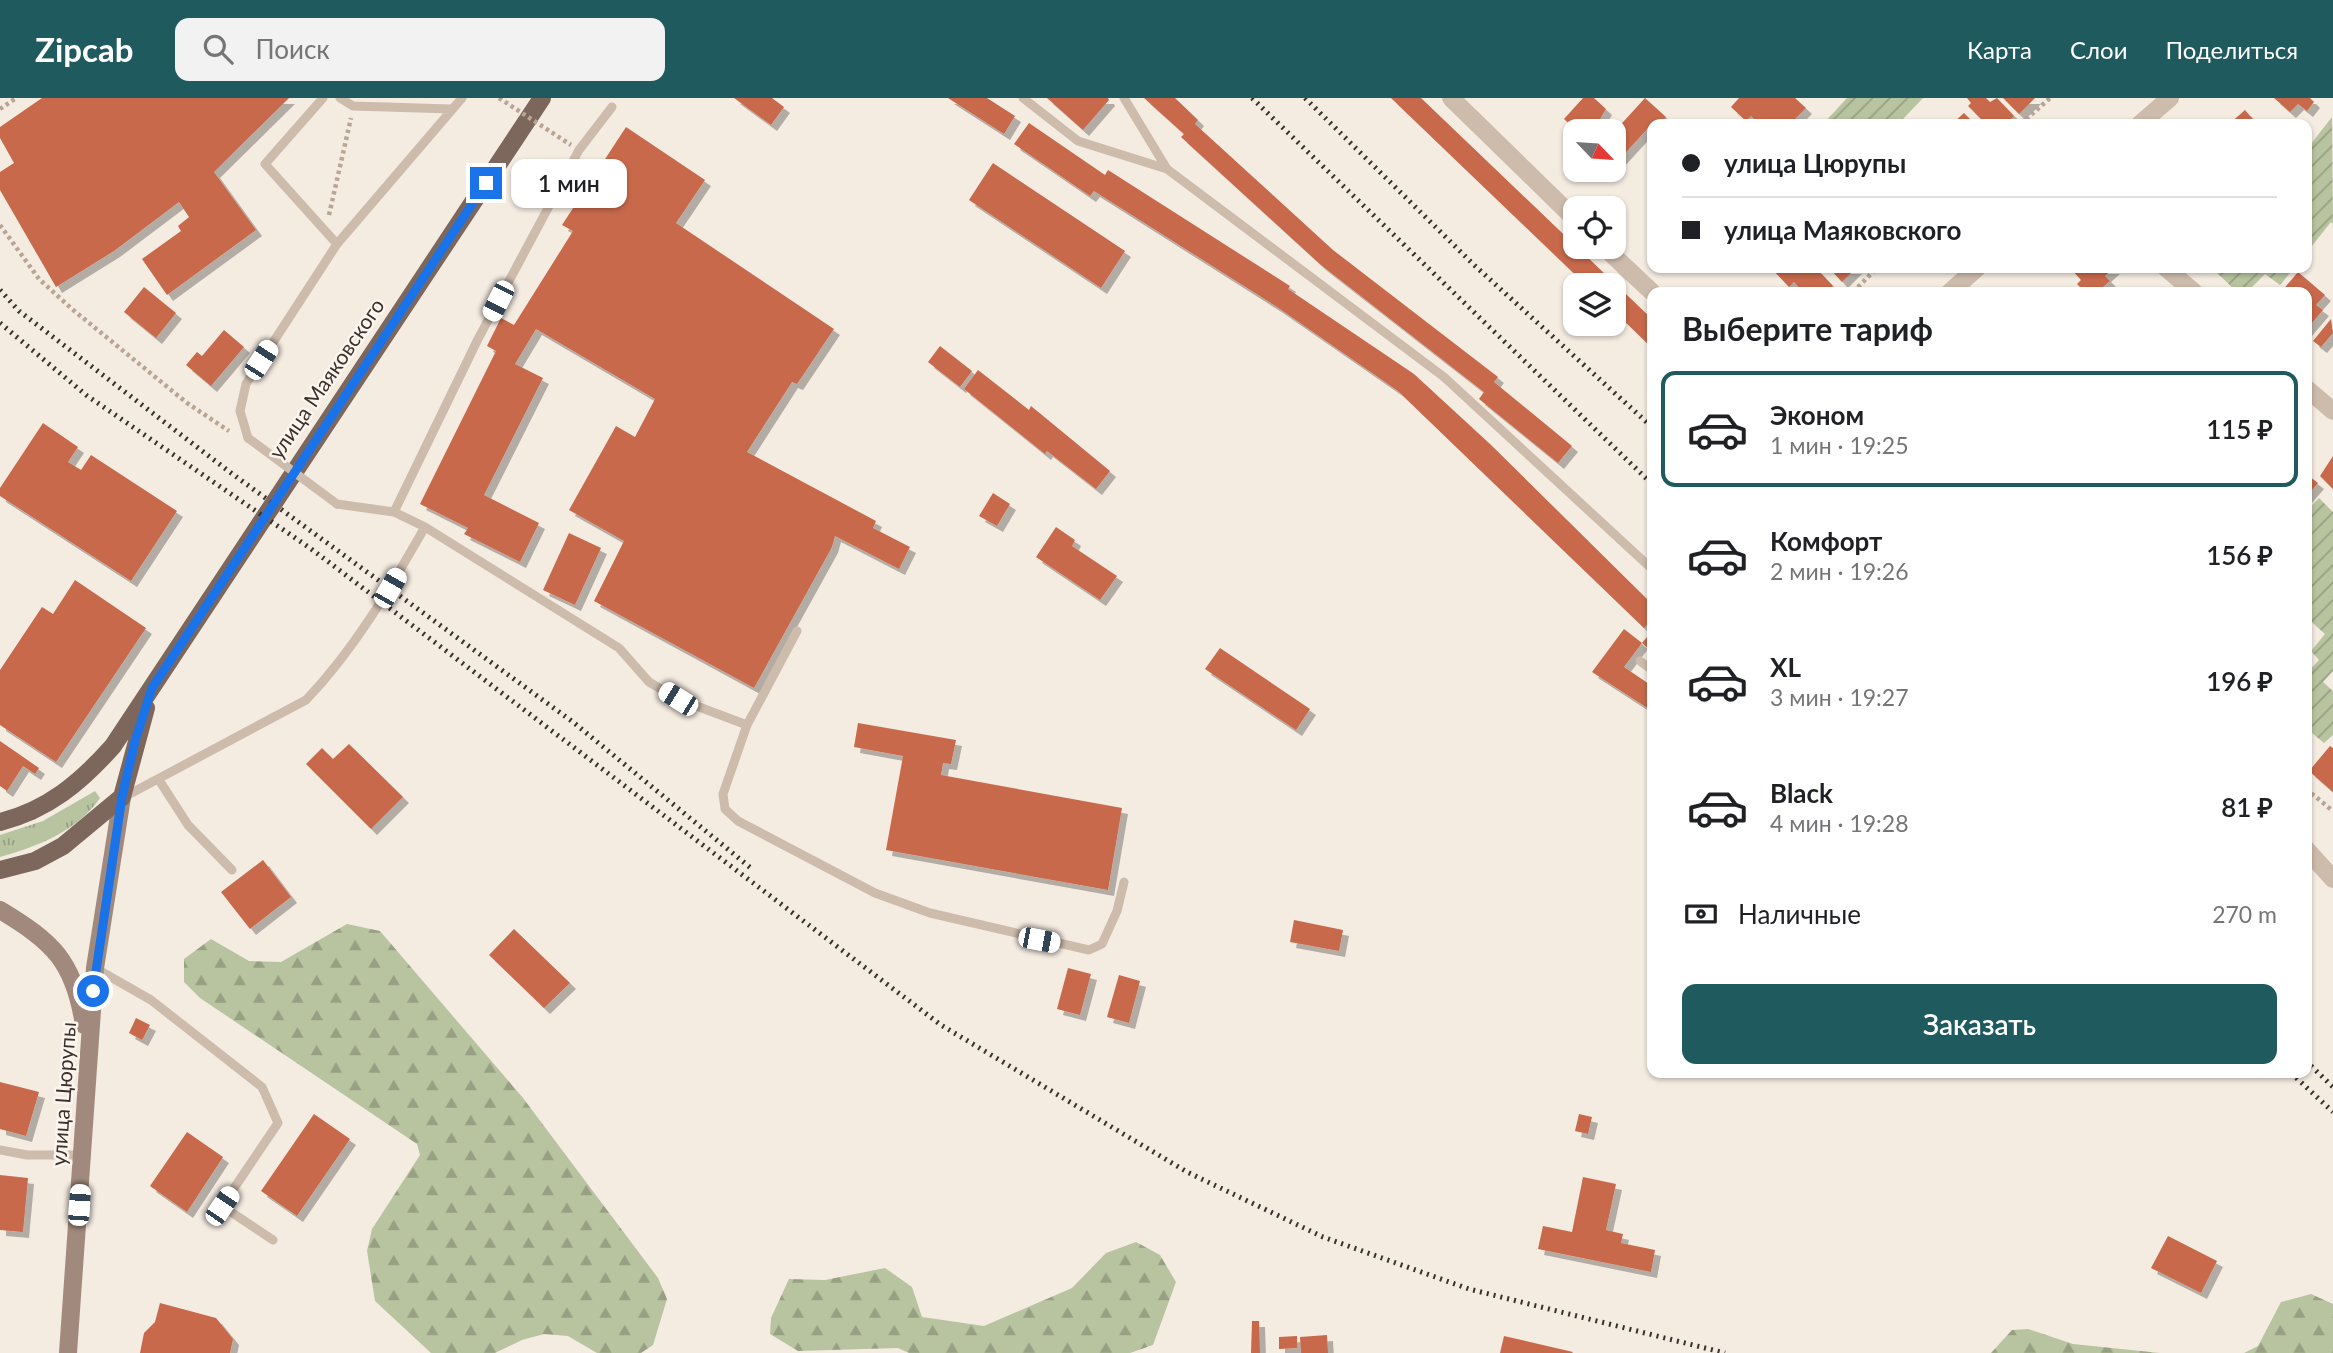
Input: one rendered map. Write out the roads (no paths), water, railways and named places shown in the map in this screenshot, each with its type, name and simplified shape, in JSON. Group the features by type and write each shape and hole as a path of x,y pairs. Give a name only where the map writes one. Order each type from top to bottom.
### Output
{"main road":[{"name":"улица Маяковского","path":"0,822 43,807 76,784 113,746 542,98"},
{"path":"0,870 35,862 63,846 122,797 135,741 152,688"},
{"name":"улица Цюрупы","path":"68,1353 95,968 122,797"},
{"path":"0,909 31,929 59,954 79,991 90,1063"}],"street":[{"path":"1451,98 1563,207"},
{"path":"2146,119 2170,98"},
{"path":"1617,259 1647,287"},
{"path":"1956,287 1971,273"},
{"path":"2171,273 2188,287"},
{"path":"2312,393 2333,411"},
{"path":"2312,856 2333,879"}],"lane":[{"path":"323,98 264,164 337,244"},
{"path":"340,98 353,106 451,109"},
{"path":"462,98 337,244 246,384 240,411 248,438 337,504 394,512 425,527 582,622 619,648 649,682 678,699 747,725"},
{"path":"1023,98 1079,141 1167,169 1444,377 1506,438 1647,565"},
{"path":"1124,98 1167,169"},
{"path":"394,512 478,339 579,150 612,107"},
{"path":"122,797 159,780 306,700 332,672 373,615 425,527"},
{"path":"797,631 747,725 723,794 725,809 738,821 875,893 930,913 1088,950 1102,944 1117,911 1124,882"},
{"path":"1640,661 1647,666"},
{"path":"159,780 188,825 232,870"},
{"path":"95,968 151,1000 262,1087 278,1123 222,1206 273,1240"},
{"path":"0,1150 27,1155 82,1155"}],"railway":[{"path":"1252,98 1647,479"},
{"path":"1305,98 1473,264 1647,422"},
{"path":"0,290 19,311 227,470 573,722 752,869"},
{"path":"0,323 86,395 310,548 941,1025 1187,1172 1323,1237 1469,1289 1725,1353"},
{"path":"2312,1067 2333,1087"},
{"path":"2296,1078 2333,1112"}]}
